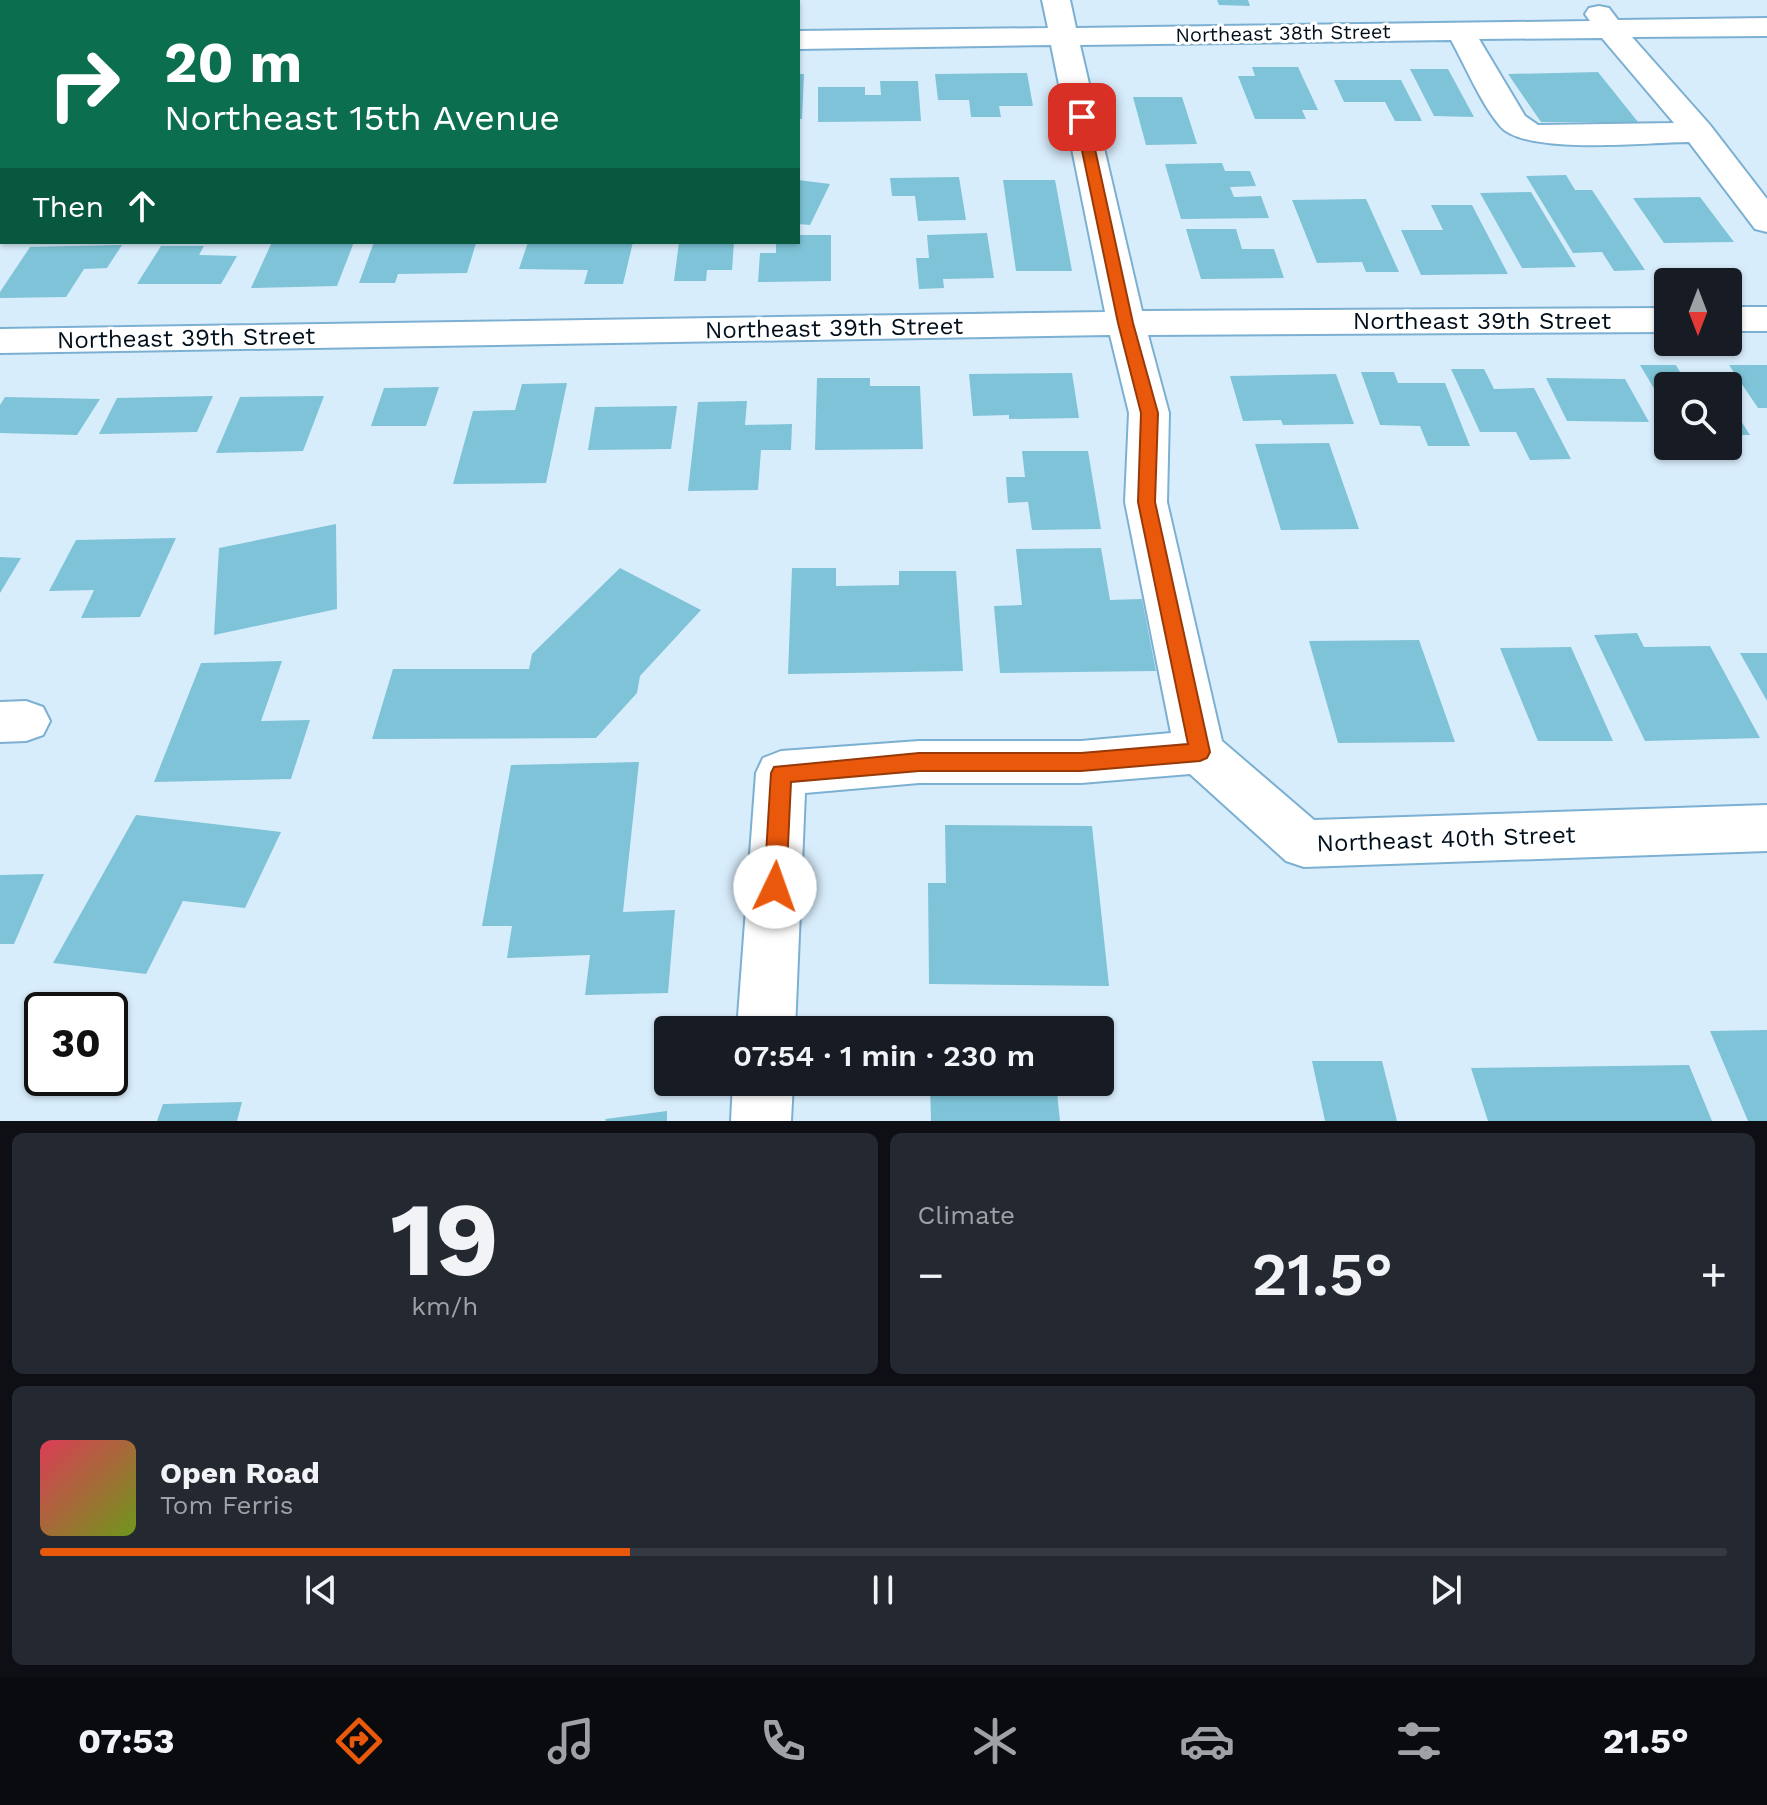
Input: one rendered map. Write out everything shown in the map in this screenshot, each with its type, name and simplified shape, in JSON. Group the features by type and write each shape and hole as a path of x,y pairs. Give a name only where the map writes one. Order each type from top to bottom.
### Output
{"street":[{"path":"1455,0 1467,31 1513,122 1528,132 1543,135 1699,132"},
{"path":"1587,0 1609,30 1699,132 1767,222"},
{"path":"767,1016 781,773 919,762 1081,762 1200,752 1146,502 1149,413 1126,323 1061,18"},
{"name":"Northeast 38th Street","path":"800,40 1061,18 1385,21 1467,31 1767,27"},
{"path":"1742,319 1767,319"},
{"name":"Northeast 39th Street","path":"0,341 1126,323 1654,320"},
{"name":"Northeast 40th Street","path":"1200,752 1304,844 1767,828"},
{"path":"761,1121 762,1096"}],"building":[{"path":"1217,0 1248,0 1250,6 1219,5"},
{"path":"1252,67 1298,67 1318,110 1302,110 1306,119 1255,119 1238,76 1255,76"},
{"path":"1410,69 1448,69 1474,117 1434,116"},
{"path":"1598,72 1638,122 1541,122 1508,74"},
{"path":"1027,73 1033,106 999,106 1001,117 971,117 969,100 938,100 935,74"},
{"path":"800,74 804,74 802,119"},
{"path":"1334,80 1401,80 1422,121 1395,121 1385,102 1344,102"},
{"path":"880,81 918,81 921,121 818,122 818,87 865,87 865,95 881,95"},
{"path":"1133,97 1182,97 1197,144 1146,145"},
{"path":"1222,163 1225,171 1250,171 1256,186 1230,187 1234,197 1261,196 1269,218 1181,219 1165,164"},
{"path":"1566,175 1575,190 1592,190 1645,270 1614,271 1602,252 1573,253 1526,176"},
{"path":"959,177 966,220 918,221 915,196 892,196 890,178"},
{"path":"800,180 830,184 810,225 800,224"},
{"path":"1003,180 1055,180 1072,271 1016,271"},
{"path":"1531,192 1576,267 1522,268 1480,193"},
{"path":"1700,197 1734,242 1664,243 1633,198"},
{"path":"1366,199 1399,272 1366,272 1362,262 1317,263 1292,200"},
{"path":"1431,205 1472,205 1508,274 1421,275 1401,230 1443,230"},
{"path":"1186,229 1236,229 1242,249 1274,249 1284,278 1201,279"},
{"path":"987,233 994,278 943,279 944,288 919,289 916,258 929,258 927,235"},
{"path":"800,235 831,235 831,281 758,282 760,253 776,253 776,244 800,244"},
{"path":"271,244 353,244 337,286 251,288"},
{"path":"373,244 476,244 467,273 398,274 395,283 359,283"},
{"path":"527,244 633,244 623,284 584,284 588,270 519,269"},
{"path":"679,244 734,244 732,270 707,270 706,281 674,281"},
{"path":"122,245 107,268 84,269 66,297 0,298 0,292 30,247"},
{"path":"161,246 204,246 199,255 237,256 221,284 137,284"},
{"path":"1640,365 1676,365 1680,372 1654,372 1654,388"},
{"path":"1729,365 1767,365 1767,408 1758,408 1742,384 1742,372 1734,372"},
{"path":"1451,369 1484,369 1494,389 1534,388 1571,459 1530,460 1516,432 1480,432"},
{"path":"1361,372 1394,372 1398,383 1445,383 1470,446 1428,446 1420,426 1380,425"},
{"path":"1072,373 1079,418 973,416 969,374"},
{"path":"1336,374 1354,424 1283,425 1281,420 1243,421 1230,376"},
{"path":"817,378 870,378 870,386 920,386 923,449 815,450"},
{"path":"1546,378 1625,379 1649,422 1567,421"},
{"path":"567,383 546,483 453,484 473,411 515,410 522,384"},
{"path":"439,387 426,426 371,426 384,388"},
{"path":"213,396 197,432 99,434 117,398"},
{"path":"324,396 303,451 216,453 240,397"},
{"path":"5,397 100,399 77,435 0,433 0,405"},
{"path":"747,401 745,425 792,424 791,450 761,450 758,490 688,491 698,402"},
{"path":"677,406 671,449 588,450 595,407"},
{"path":"1742,423 1750,435 1742,435"},
{"path":"1329,443 1359,529 1281,530 1255,444"},
{"path":"1022,451 1088,451 1101,529 1032,530 1028,502 1008,503 1006,477 1025,477"},
{"path":"336,524 337,609 214,635 219,548"},
{"path":"176,538 140,617 81,618 94,590 49,591 76,540"},
{"path":"1101,548 1110,600 1142,599 1156,671 1000,673 994,606 1022,605 1016,549"},
{"path":"0,557 21,558 0,593"},
{"path":"620,568 701,610 640,676 637,693 596,738 372,739 393,669 529,669 532,654"},
{"path":"792,568 836,568 836,586 899,585 899,571 956,571 963,671 788,674"},
{"path":"1637,633 1644,647 1710,646 1760,738 1645,741 1594,635"},
{"path":"1419,640 1455,742 1338,743 1309,641"},
{"path":"1571,647 1613,741 1538,741 1500,648"},
{"path":"1740,653 1767,653 1767,701"},
{"path":"282,661 261,721 310,720 291,779 154,782 201,663"},
{"path":"639,762 623,912 675,910 668,993 585,995 590,955 507,958 512,926 482,926 511,765"},
{"path":"136,815 281,832 245,908 183,901 146,974 53,963"},
{"path":"945,825 1092,826 1109,986 929,984 928,883 946,883"},
{"path":"44,874 14,944 0,944 0,875"},
{"path":"1767,1030 1767,1121 1748,1121 1710,1031"},
{"path":"1312,1061 1382,1061 1397,1121 1325,1121"},
{"path":"1689,1065 1712,1121 1488,1121 1471,1068"},
{"path":"930,1096 1057,1096 1060,1121 931,1121"},
{"path":"242,1102 237,1121 157,1121 163,1104"},
{"path":"667,1111 667,1121 605,1119"}],"route":[{"path":"775,887 781,773 919,762 1081,762 1200,752 1146,502 1149,413 1126,323 1082,117"}]}
